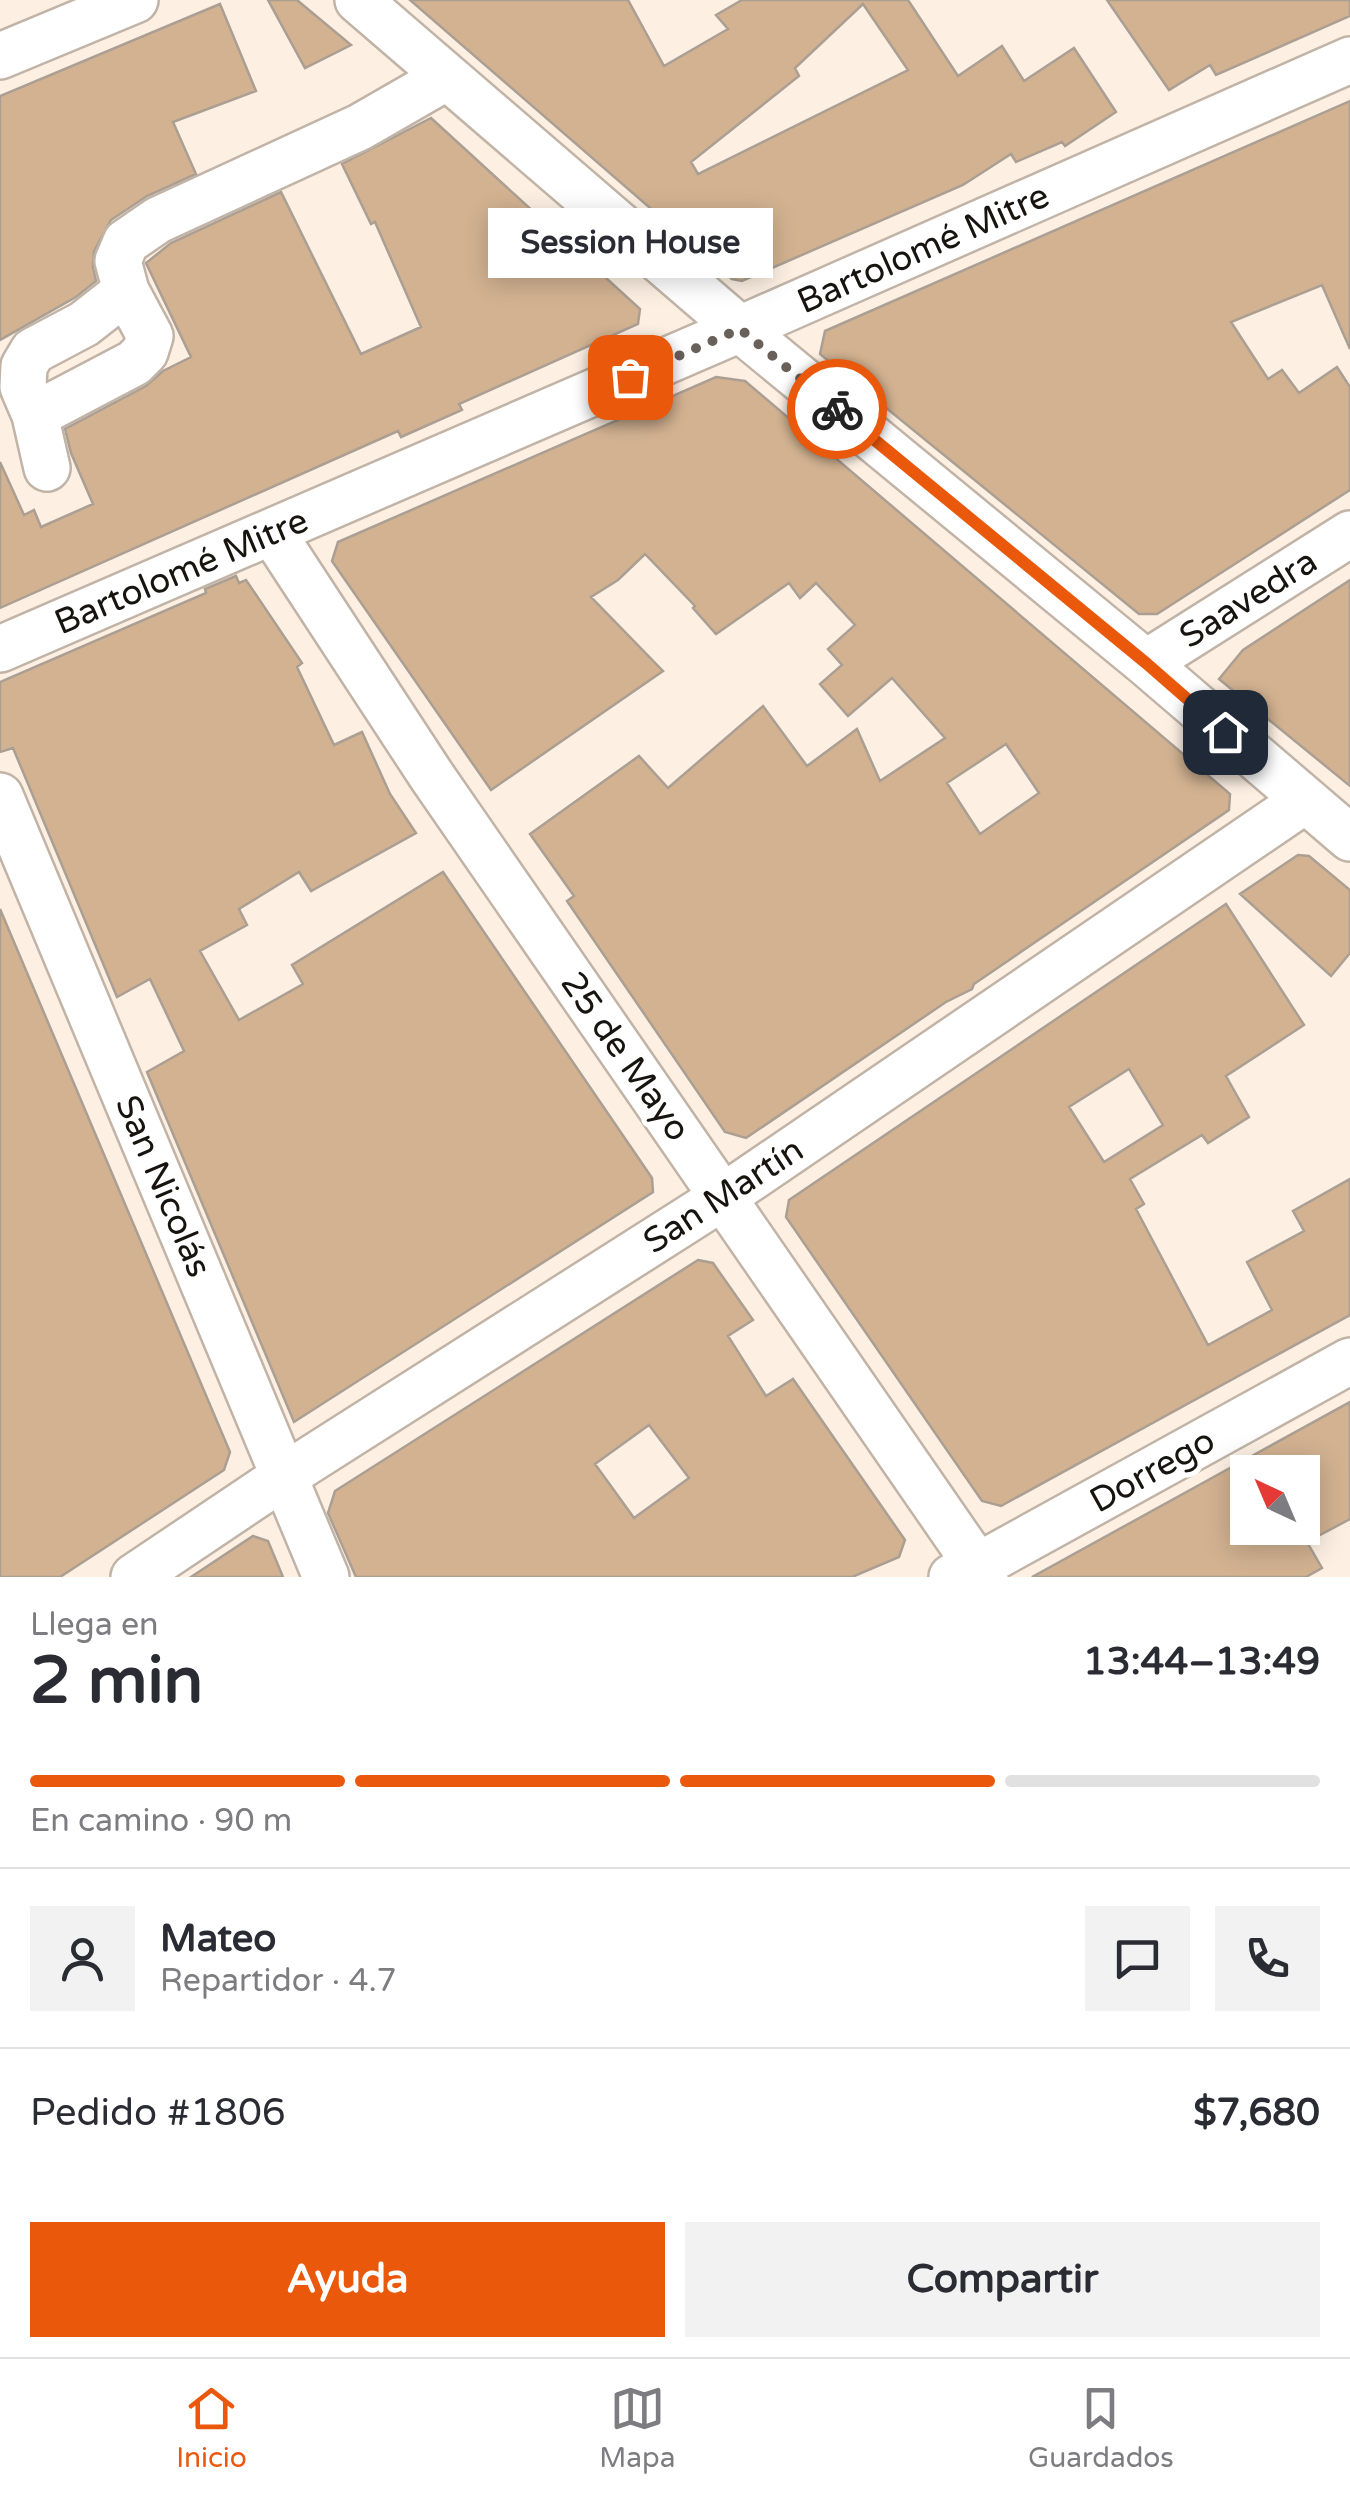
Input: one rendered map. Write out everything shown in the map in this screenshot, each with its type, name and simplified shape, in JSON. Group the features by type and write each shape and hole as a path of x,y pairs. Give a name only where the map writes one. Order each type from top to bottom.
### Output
{"street":[{"path":"0,56 135,0"},
{"path":"358,0 740,329 1146,663 1350,838"},
{"name":"Bartolomé Mitre","path":"0,649 1350,60"},
{"path":"35,416 134,363 145,352 150,336 126,291 118,260 126,242 158,220 360,127 447,77"},
{"path":"48,468 23,387 24,366 33,351 114,303 126,291"},
{"path":"68,332 89,384"},
{"name":"25 de Mayo","path":"272,532 431,775 723,1197 972,1573"},
{"name":"Saavedra","path":"1146,663 1350,534"},
{"name":"San Nicolás","path":"0,796 326,1577"},
{"name":"San Martín","path":"134,1577 723,1197 1304,801"},
{"name":"Dorrego","path":"972,1573 1350,1361"}],"building":[{"path":"268,0 297,0 351,45 305,68"},
{"path":"410,0 628,0 664,66 728,29 716,15 742,0 908,0 958,76 1002,46 1024,81 1074,48 1116,112 1065,146 1062,142 1016,162 1011,154 963,185 742,281 732,279","holes":["863,4 908,70 698,174 691,162 799,76 795,68"]},
{"path":"1107,0 1350,0 1350,16 1216,75 1210,65 1169,90"},
{"path":"220,4 256,91 173,122 196,174 147,196 111,220 94,251 96,281 76,297 0,340 0,96"},
{"path":"1350,101 1350,349 1322,285 1231,322 1268,379 1282,370 1299,393 1337,367 1350,387 1350,490 1157,614 1139,614 820,354 825,331"},
{"path":"431,118 640,309 638,324 459,404 462,410 401,437 398,431 0,608 0,462 24,515 34,510 41,527 93,504 65,429 191,357 146,263 171,243 281,192 361,354 421,327 375,222 371,224 342,164"},
{"path":"716,377 745,381 1230,794 1229,810 972,989 946,1002 746,1138 725,1132 567,901 574,896 530,834 639,756 668,788 763,706 807,766 857,729 880,781 945,738 892,678 848,716 820,684 842,665 828,649 855,625 816,583 800,598 789,583 716,634 645,554 618,580 591,597 663,671 491,790 332,561 338,542","holes":["1006,744 1039,793 980,834 947,783"]},
{"path":"236,576 239,583 246,580 302,663 297,667 334,745 362,732 390,794 416,833 311,891 299,872 239,909 247,925 200,951 239,1020 303,984 292,965 443,872 652,1178 653,1192 294,1422 147,1072 184,1051 150,979 117,997 13,748 0,752 0,682 206,593 205,589"},
{"path":"1350,580 1350,786 1219,679 1243,650"},
{"path":"1298,855 1309,856 1350,890 1350,953 1331,976 1240,894"},
{"path":"1226,904 1304,1025 1226,1076 1249,1117 1208,1143 1202,1135 1130,1179 1144,1204 1136,1209 1208,1345 1272,1310 1247,1262 1304,1231 1293,1211 1350,1179 1350,1315 1001,1506 982,1501 786,1217 789,1200","holes":["1129,1069 1163,1125 1104,1162 1069,1107"]},
{"path":"0,909 230,1452 224,1470 60,1577 0,1577"},
{"path":"698,1260 713,1263 753,1320 728,1336 766,1396 793,1379 905,1540 899,1557 852,1577 356,1577 328,1513 335,1491","holes":["649,1425 689,1478 634,1518 595,1464"]},
{"path":"1350,1402 1350,1519 1320,1535 1320,1455 1254,1455"},
{"path":"1230,1468 1230,1545 1309,1545 1322,1568 1306,1577 1032,1577"},
{"path":"253,1536 268,1541 283,1577 191,1577"}],"way so far":[{"path":"630,377 740,329 837,409"}],"place":[{"name":"Session House","path":"630,377"}],"route":[{"path":"837,409 1225,732"}]}
